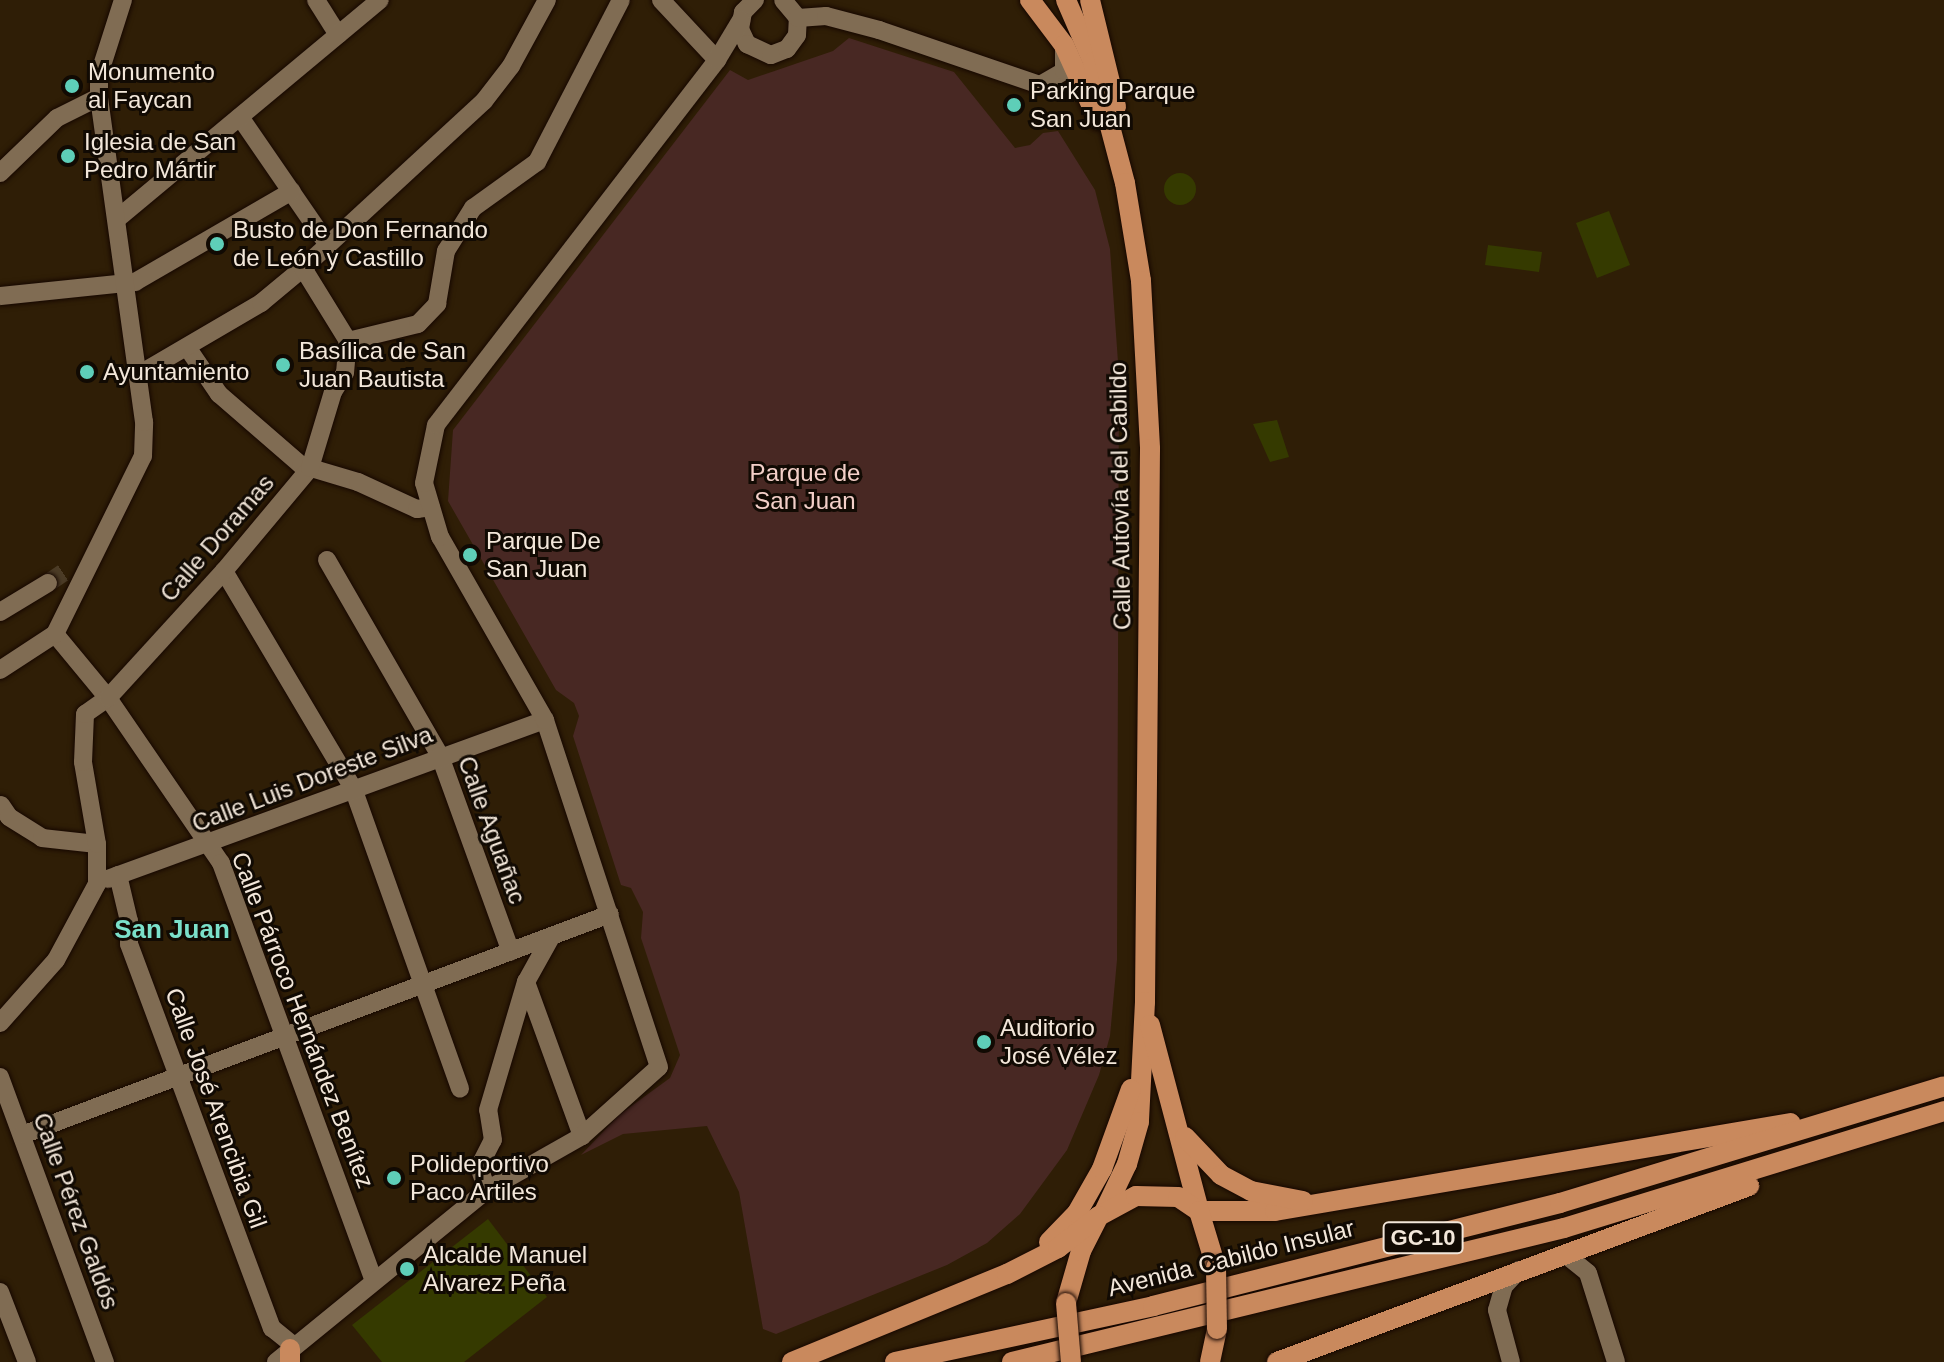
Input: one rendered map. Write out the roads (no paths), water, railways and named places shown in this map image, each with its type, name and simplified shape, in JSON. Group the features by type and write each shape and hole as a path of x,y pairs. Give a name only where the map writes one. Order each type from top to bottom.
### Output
{"main road":[{"path":"1030,0 1064,45 1125,183"},
{"name":"Calle Autovía del Cabildo","path":"1066,0 1093,62 1125,183 1141,281 1150,449 1145,1002 1139,1122 1127,1164 1081,1251 1066,1303 1071,1362"},
{"path":"1090,0 1113,77 1125,183"},
{"name":"Calle Autovía del Cabildo","path":"1145,1002 1173,1120 1216,1267 1217,1329 1210,1362"},
{"path":"1028,1263 1077,1213 1102,1169 1123,1120 1143,1043"},
{"name":"Avenida Cabildo Insular","path":"895,1362 1153,1306 1560,1203 1944,1086"},
{"path":"792,1362 1028,1263 1102,1213 1157,1194 1178,1197 1199,1211 1275,1211 1872,1110"},
{"name":"Avenida Cabildo Insular","path":"1012,1362 1564,1228 1860,1140 1944,1111"},
{"path":"1173,1120 1221,1175 1251,1191 1311,1203"},
{"path":"1277,1362 1566,1255 1860,1140"}],"street":[{"path":"0,670 55,634 143,456 138,375 99,97 99,75 123,0"},
{"path":"316,0 338,35"},
{"path":"117,219 380,0"},
{"path":"138,375 261,303 303,268 326,242 484,101 511,66 547,0"},
{"path":"303,268 348,341 418,324 437,304 446,251 473,208 537,162 621,0"},
{"path":"661,0 717,60"},
{"path":"272,1328 288,1355 373,1278 487,1190 582,1136 659,1067 545,720 440,537 424,483 436,425 717,60 755,0"},
{"path":"717,60 787,49 797,35 798,18 783,0"},
{"path":"798,18 826,16 879,30 1040,85 1064,71 1064,45"},
{"path":"741,20 747,44 762,54"},
{"path":"0,173 57,118 99,97"},
{"path":"240,117 326,242"},
{"path":"0,296 125,282 292,191"},
{"name":"Calle Doramas","path":"97,884 97,844 80,729 85,714 108,698 224,571 310,468 333,392 345,373 348,341"},
{"path":"187,347 219,394 310,468 358,482 417,509 431,507"},
{"name":"Calle Aguañac","path":"327,560 440,756 511,952"},
{"path":"69,569 90,565"},
{"path":"224,571 353,788 460,1088"},
{"path":"0,612 48,583"},
{"name":"Calle Párroco Hernández Benítez","path":"55,634 108,698 209,844 373,1278"},
{"name":"Calle Luis Doreste Silva","path":"97,884 545,720"},
{"path":"1,805 9,817 42,838 97,844"},
{"name":"Calle José Arencibia Gil","path":"118,875 129,944 272,1328"},
{"path":"0,1023 56,960 97,884"},
{"path":"22,1135 285,1039 610,914"},
{"path":"487,1190 479,1167 493,1140 488,1110 526,982 551,937"},
{"path":"526,982 582,1136"},
{"name":"Calle Pérez Galdós","path":"0,1077 105,1362"},
{"path":"1566,1255 1588,1273 1616,1362"},
{"path":"1511,1362 1497,1310 1504,1286 1519,1270"},
{"path":"0,1292 27,1362"},
{"path":"263,1362 273,1343 272,1328"}],"tunnel":[{"path":"48,583 69,569"}],"place":[{"name":"Monumento al Faycan","path":"72,86"},
{"name":"Parking Parque San Juan","path":"1014,105"},
{"name":"Iglesia de San Pedro Mártir","path":"68,156"},
{"name":"Busto de Don Fernando de León y Castillo","path":"217,244"},
{"name":"Basílica de San Juan Bautista","path":"283,365"},
{"name":"Ayuntamiento","path":"87,372"},
{"name":"Parque De San Juan","path":"470,555"},
{"name":"Auditorio José Vélez","path":"984,1042"},
{"name":"Polideportivo Paco Artiles","path":"394,1178"},
{"name":"Alcalde Manuel Alvarez Peña","path":"407,1269"}],"district":[{"name":"San Juan","path":"172,930"}],"park label":[{"name":"Parque de San Juan","path":"805,487"}]}
